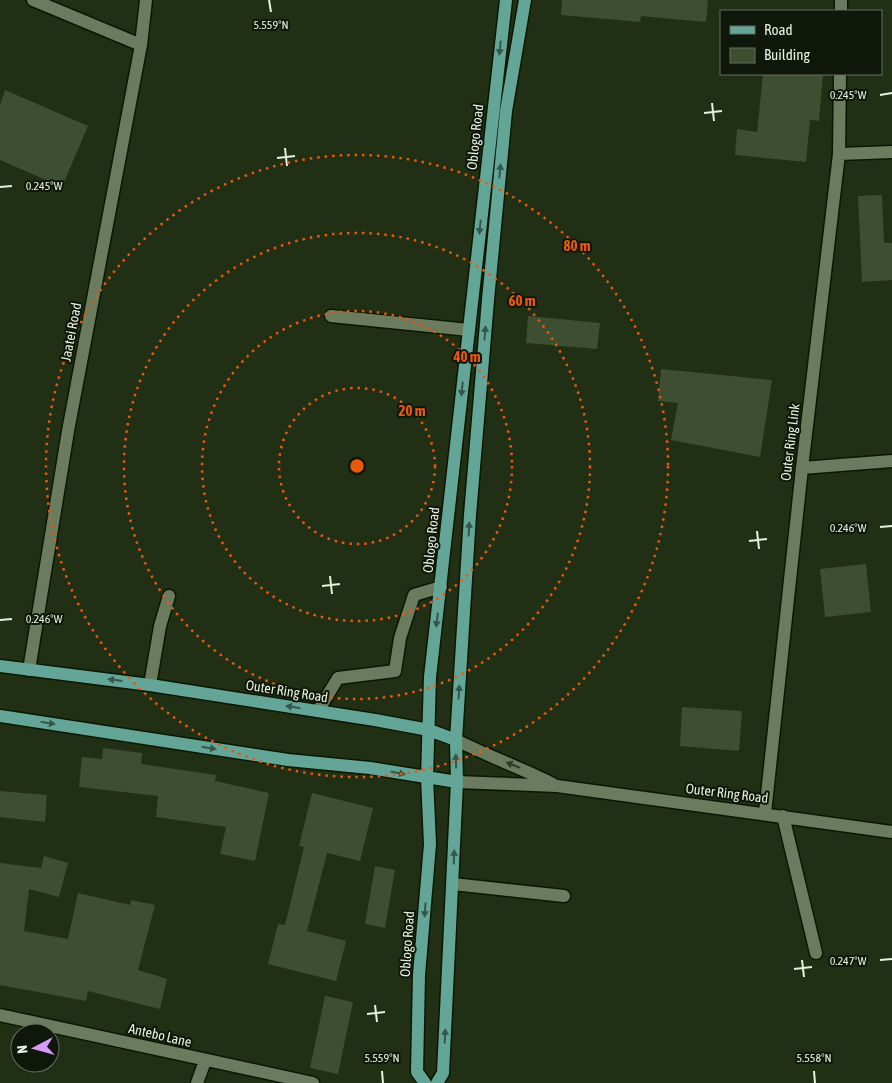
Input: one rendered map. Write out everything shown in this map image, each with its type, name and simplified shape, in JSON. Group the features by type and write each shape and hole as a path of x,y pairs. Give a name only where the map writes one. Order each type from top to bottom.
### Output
{"main road":[{"name":"Oblogo Road","path":"425,1083 417,1072 419,975 430,844 427,778 430,677 506,0"},
{"name":"Oblogo Road","path":"437,1083 444,1073 456,782 456,740 470,515 506,111 525,0"},
{"name":"Outer Ring Road","path":"0,666 150,685 318,711 429,730 456,740"},
{"name":"Outer Ring Road","path":"0,716 288,760 370,768 456,782"}],"street":[{"path":"33,0 141,45"},
{"name":"Jaatei Road","path":"29,670 68,430 141,45 146,0"},
{"name":"Outer Ring Link","path":"765,813 802,468 840,154 840,75"},
{"path":"840,154 892,152"},
{"path":"331,316 469,330"},
{"path":"802,468 892,461"},
{"path":"318,711 338,678 395,671 400,638 414,595 441,587"},
{"path":"150,685 160,626 169,596"},
{"name":"Outer Ring Road","path":"456,740 489,756 515,765 557,786"},
{"name":"Outer Ring Road","path":"456,782 557,786 765,813 892,832"},
{"path":"783,816 816,953"},
{"path":"452,884 564,896"},
{"name":"Antebo Lane","path":"0,1015 313,1083"},
{"path":"197,1083 206,1061"}],"building":[{"path":"562,0 708,0 706,22 641,16 640,22 561,15"},
{"path":"763,75 823,75 819,121 810,120 806,162 735,155 737,129 757,132"},
{"path":"5,90 88,126 62,187 0,160 0,105"},
{"path":"882,195 884,243 892,243 892,280 862,282 858,196"},
{"path":"528,316 600,323 597,349 526,343"},
{"path":"661,369 772,380 760,457 671,440 678,403 658,401"},
{"path":"866,564 871,612 825,617 820,569"},
{"path":"682,707 742,711 739,751 680,746"},
{"path":"103,748 142,753 141,764 216,775 215,781 269,793 255,861 220,854 226,827 156,817 158,796 79,787 82,757 102,759"},
{"path":"0,791 47,795 45,822 0,817"},
{"path":"312,793 373,808 360,861 327,853 307,931 346,941 336,981 268,964 278,924 285,925 304,847 299,846"},
{"path":"44,856 68,863 59,897 29,889 24,931 68,939 78,893 130,905 131,900 155,905 138,970 167,979 160,1009 88,991 86,1001 0,985 0,863 41,868"},
{"path":"375,866 395,870 385,928 365,924"},
{"path":"325,996 353,1002 338,1074 310,1068"}]}
